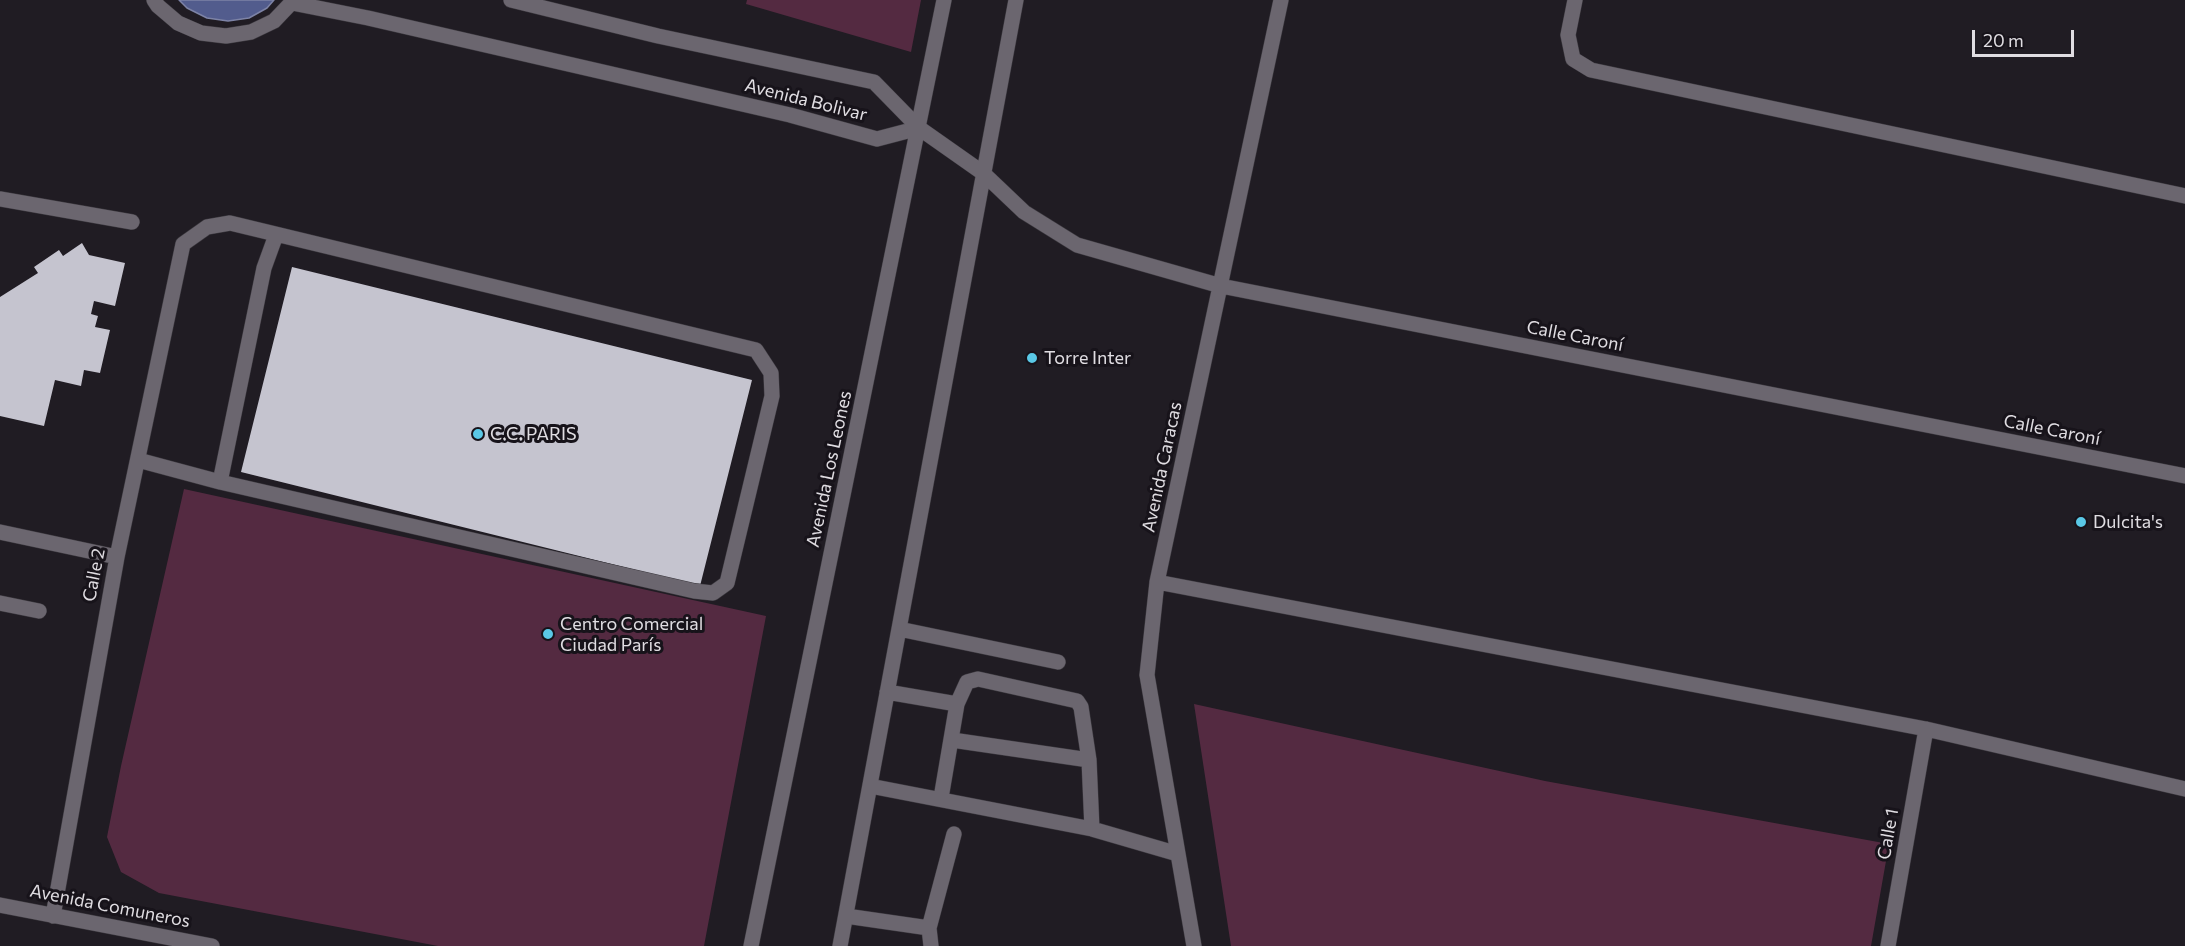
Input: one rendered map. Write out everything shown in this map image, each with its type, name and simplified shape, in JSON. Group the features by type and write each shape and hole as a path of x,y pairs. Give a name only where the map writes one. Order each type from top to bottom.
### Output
{"street":[{"name":"Avenida Bolivar","path":"154,0 178,23 201,33 226,36 251,32 274,21 293,2 790,115 877,139 919,128 874,82 658,36 510,0"},
{"name":"Avenida Los Leones","path":"751,946 944,0"},
{"path":"840,946 1016,0"},
{"name":"Avenida Caracas","path":"1194,946 1147,675 1157,582 1281,0"},
{"path":"1575,0 1568,35 1573,59 1591,70 2185,196"},
{"name":"Calle Caroní","path":"919,128 983,173 1024,212 1077,245 1221,286 2185,476"},
{"path":"0,199 132,222"},
{"name":"Calle 2","path":"53,916 117,556 183,244 207,227 230,223 276,235"},
{"path":"138,460 220,482 694,591 713,592 727,583 772,396 771,373 756,350 276,235 264,268 220,482"},
{"path":"0,532 117,556"},
{"path":"1157,582 1926,729 2185,789"},
{"path":"0,603 39,610"},
{"path":"898,629 1058,662"},
{"path":"941,798 957,704 967,681 978,679 1077,701 1081,707 1089,760 1092,829"},
{"path":"887,692 957,704"},
{"name":"Calle 1","path":"1888,946 1926,729"},
{"path":"952,740 1089,760"},
{"path":"870,786 1092,829 1178,854"},
{"path":"931,946 929,928 954,834"},
{"name":"Avenida Comuneros","path":"0,904 212,946"},
{"path":"846,916 929,928"}],"shaded area":[{"path":"747,0 921,0 911,52 746,4"},
{"path":"184,489 766,616 704,946 438,946 159,893 121,872 107,837"},
{"path":"1194,704 1545,781 1889,844 1871,946 1231,946"}],"water":[{"path":"179,0 274,0 267,8 249,18 228,21 207,18 187,8"}],"building":[{"path":"82,243 89,255 125,263 115,306 94,301 91,314 98,316 95,327 110,330 100,373 84,370 81,386 55,380 44,426 0,416 0,297 38,273 34,267 59,250 63,256"},
{"path":"292,267 752,380 700,586 241,472"}],"place":[{"name":"Torre Inter","path":"1032,358"},
{"name":"C.C. PARIS","path":"478,434"},
{"name":"Dulcita's","path":"2081,522"},
{"name":"Centro Comercial Ciudad París","path":"548,634"}]}
